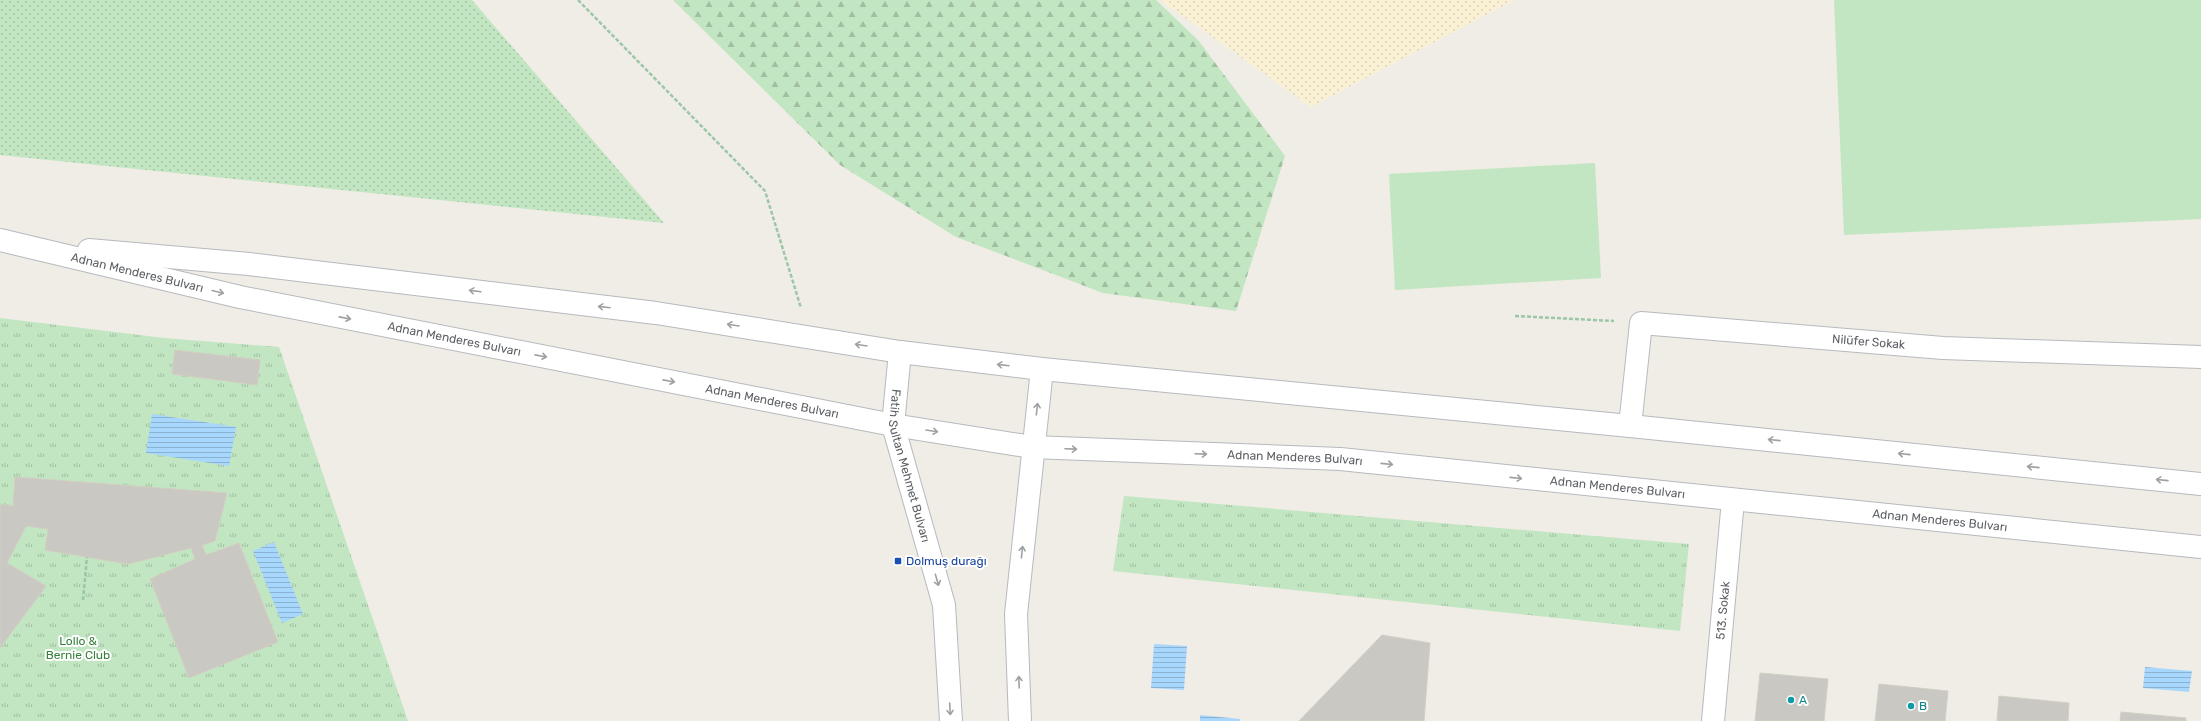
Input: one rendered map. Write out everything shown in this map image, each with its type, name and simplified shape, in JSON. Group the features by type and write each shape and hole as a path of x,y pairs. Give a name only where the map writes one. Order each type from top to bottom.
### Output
{"main road":[{"name":"Adnan Menderes Bulvarı","path":"8,242 257,265 656,313 900,352 1042,369"},
{"name":"Adnan Menderes Bulvarı","path":"8,242 240,297 893,425 1032,448 1340,459 2201,547"},
{"name":"Nilüfer Sokak","path":"1641,323 1943,348 2201,357"},
{"path":"1630,426 1641,323"},
{"name":"Fatih Sultan Mehmet Bulvarı","path":"900,352 893,425 944,604 951,721"},
{"path":"1020,721 1016,614 1032,448 1042,369 1630,426 2201,484"},
{"name":"513. Sokak","path":"1713,721 1733,500"}],"path":[{"path":"578,0 766,191 810,337"},
{"path":"1515,316 1641,323"},
{"path":"83,600 87,557"}],"green space":[{"path":"0,0 472,0 664,223 0,155"},
{"path":"673,0 1156,0 1198,40 1285,156 1236,311 1103,293 956,237 840,165"},
{"path":"1834,0 2201,0 2201,219 1844,235"},
{"path":"1595,163 1601,278 1395,290 1389,174"},
{"name":"Lollo & Bernie Club","path":"0,318 164,338 279,347 408,721 0,721"},
{"path":"1124,496 1689,544 1680,631 1113,571"}],"sand":[{"path":"1160,0 1514,0 1311,107"}],"water":[{"path":"152,414 236,427 229,466 146,453"},
{"path":"274,542 303,614 282,623 253,551"},
{"path":"1154,644 1187,646 1184,690 1151,688"},
{"path":"2145,667 2192,671 2189,692 2143,688"},
{"path":"1200,715 1240,719 1240,721 1200,721"}],"building":[{"path":"175,350 260,360 257,385 172,374"},
{"path":"15,477 227,493 215,541 202,545 206,555 239,543 278,642 189,678 150,579 195,559 191,548 128,564 45,550 48,529 26,526 7,563 46,586 0,648 0,504 13,506"},
{"path":"1382,635 1430,643 1424,721 1299,721"},
{"name":"A","path":"1760,673 1828,679 1824,721 1755,721"},
{"name":"B","path":"1879,684 1948,691 1945,721 1875,721"},
{"path":"1999,696 2069,703 2068,721 1997,721"},
{"path":"2121,712 2186,718 2186,721 2120,721"}],"place":[{"name":"Dolmuş durağı","path":"898,561"},
{"name":"A","path":"1791,700"},
{"name":"B","path":"1911,706"}]}
